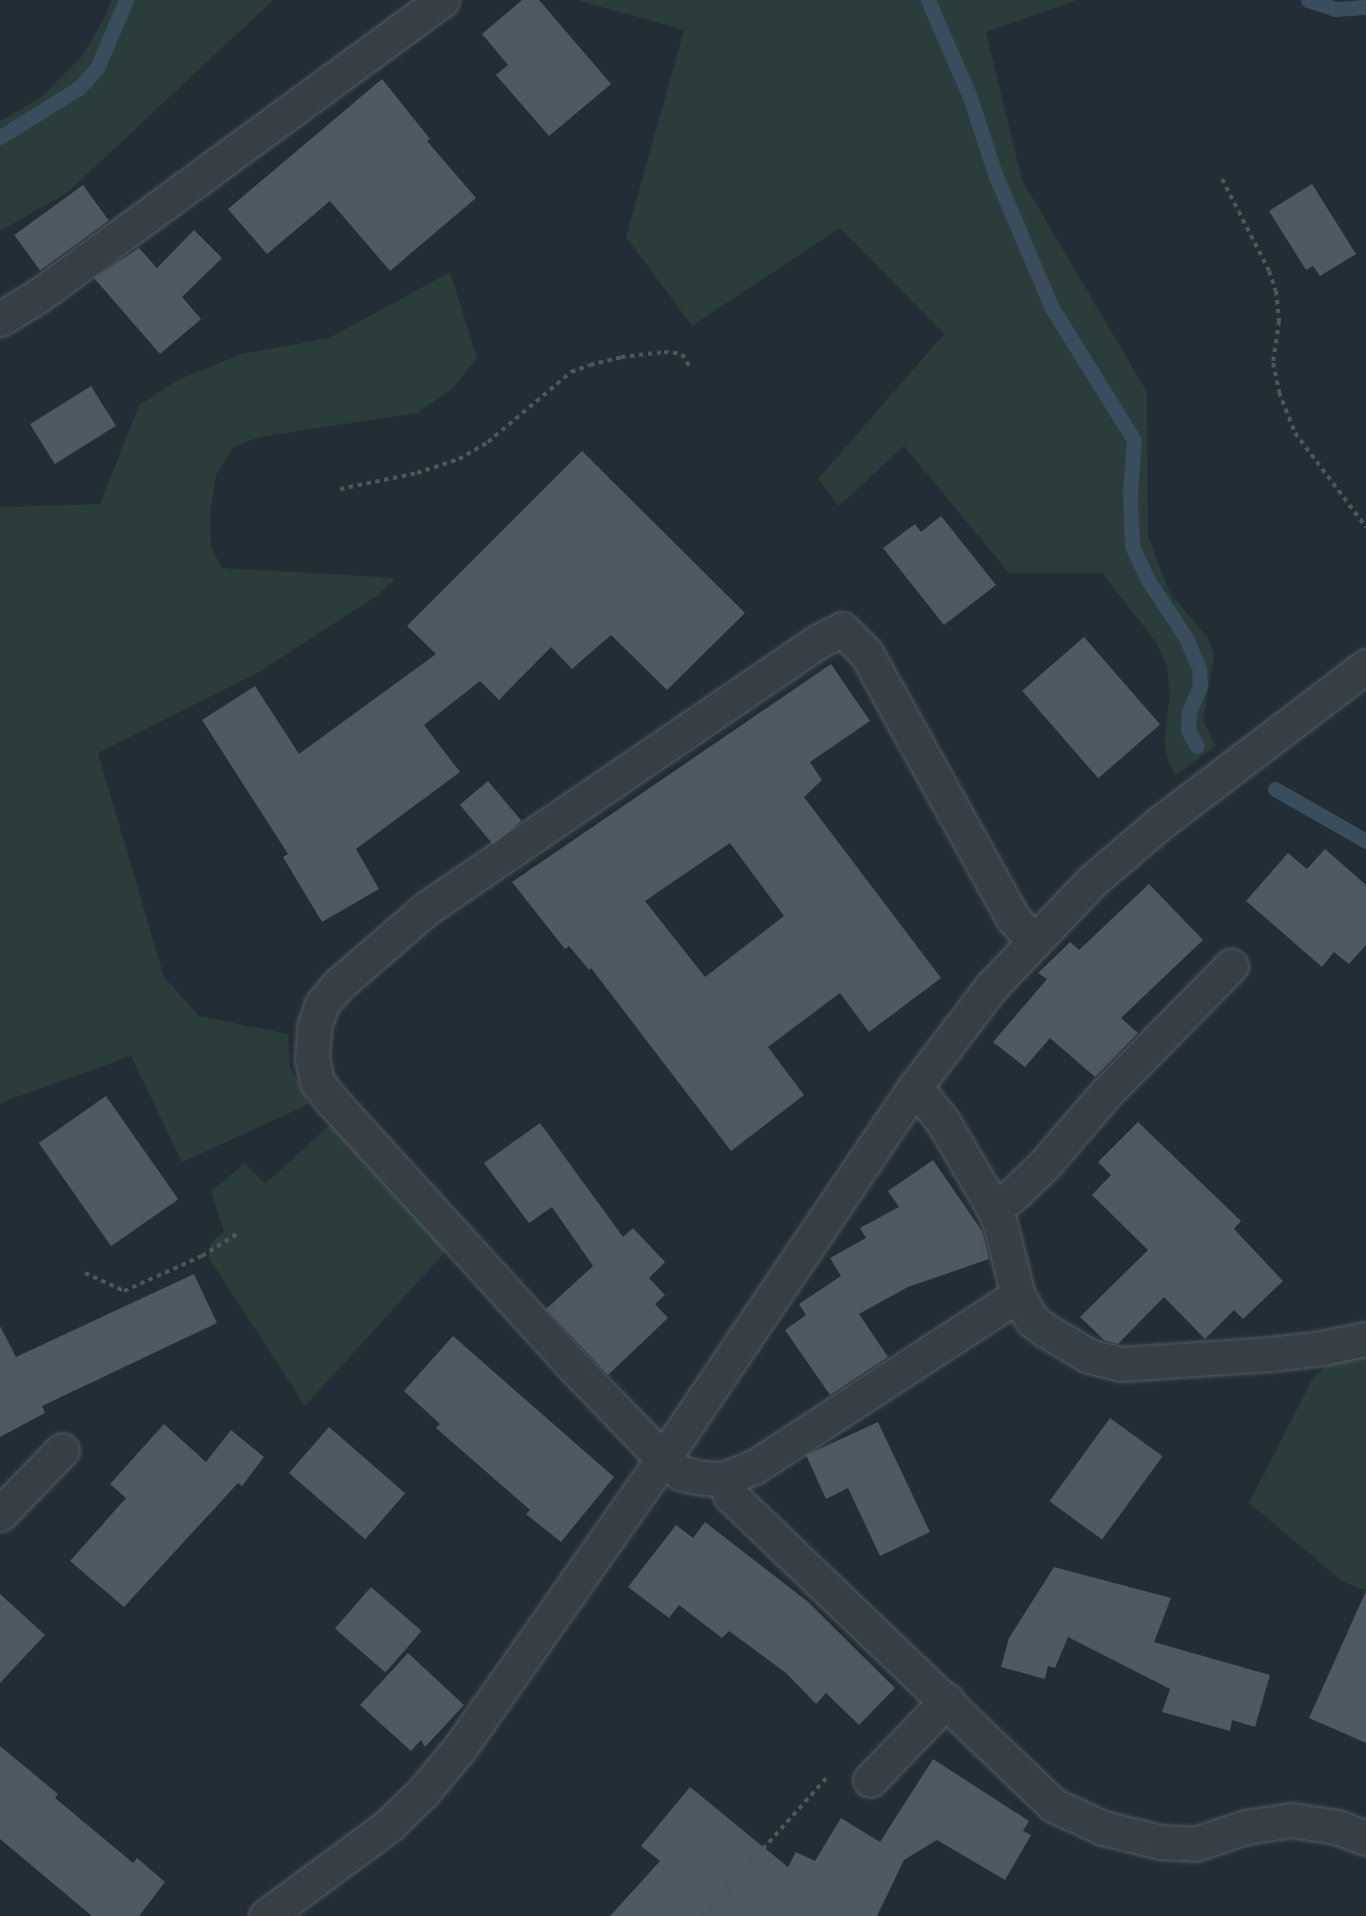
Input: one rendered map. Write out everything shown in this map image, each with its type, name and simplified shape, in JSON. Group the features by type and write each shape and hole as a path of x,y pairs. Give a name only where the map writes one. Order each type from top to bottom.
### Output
{"street":[{"path":"0,319 38,296 442,0"},
{"path":"1018,1295 754,1467 723,1479 702,1478 681,1473 663,1459 575,1368 332,1101 317,1082 312,1059 314,1027 322,1004 338,985 427,908 817,642 842,628 866,653 1013,918 1033,941"},
{"path":"266,1916 361,1847 423,1792 465,1740 663,1459 915,1087 992,986 1092,881 1160,823 1366,666"},
{"path":"994,1209 1044,1165 1107,1092 1231,966"},
{"path":"915,1087 942,1120 994,1209 1018,1295 1032,1320 1089,1356 1121,1364 1270,1354 1322,1348 1366,1339"},
{"path":"0,1514 62,1450"},
{"path":"723,1479 731,1496 1053,1805 1103,1828 1160,1842 1196,1844 1246,1827 1291,1820 1337,1827 1366,1838"},
{"path":"870,1780 947,1701"}],"path":[{"path":"1222,179 1269,271 1276,291 1279,321 1273,363 1279,392 1295,433 1366,527"},
{"path":"340,489 417,473 459,459 488,442 571,372 590,365 621,357 664,352 682,354 689,366"},
{"path":"85,1273 124,1291 202,1256 237,1234"},
{"path":"703,1916 830,1774 870,1780"}],"green space":[{"path":"111,0 273,0 67,193 0,231 0,121 40,98 82,56 106,15"},
{"path":"577,0 1077,0 986,32 1022,180 1147,392 1148,537 1170,593 1208,638 1214,655 1203,721 1216,746 1175,775 1168,761 1164,742 1170,695 1167,666 1156,642 1102,573 1009,573 904,446 839,506 818,479 944,334 840,228 692,326 626,237 684,30"},
{"path":"450,272 477,358 452,389 417,413 259,437 233,447 216,475 210,513 211,547 222,568 396,578 378,595 259,672 98,753 164,977 199,1016 288,1034 290,1067 309,1104 182,1162 131,1056 0,1103 0,507 100,504 139,405 180,379 242,354 329,338"},
{"path":"334,1121 447,1250 305,1406 209,1258 210,1244 224,1231 211,1191 245,1163 265,1184"},
{"path":"1366,1351 1366,1591 1342,1581 1249,1503 1314,1376 1333,1361"}],"building":[{"path":"522,0 539,0 611,84 549,136 496,75 508,65 482,34"},
{"path":"382,79 430,139 427,141 476,198 390,271 330,201 267,254 228,209"},
{"path":"1312,184 1356,254 1320,276 1313,266 1306,270 1269,211"},
{"path":"83,185 109,221 40,271 14,235"},
{"path":"194,230 222,258 182,297 201,319 160,354 94,278 139,248 157,268"},
{"path":"91,386 116,426 55,464 30,424"},
{"path":"582,451 745,613 667,690 611,635 572,669 551,647 499,700 480,681 424,725 460,772 356,849 379,889 322,922 283,857 288,854 202,720 255,686 299,754 436,654 407,626"},
{"path":"941,516 996,585 944,625 883,548 915,524 921,532"},
{"path":"1084,637 1160,725 1098,778 1022,691"},
{"path":"831,664 870,721 810,762 822,780 804,797 941,978 869,1032 840,993 768,1047 804,1095 731,1151 591,968 589,970 569,946 565,949 512,882","holes":["730,843 784,916 705,977 645,901"]},
{"path":"488,781 521,821 493,845 460,805"},
{"path":"1325,849 1366,885 1366,945 1349,964 1334,952 1322,967 1246,901 1288,853 1307,869"},
{"path":"1149,884 1203,940 1121,1018 1138,1033 1095,1077 1050,1038 1025,1067 993,1042 1047,979 1038,973 1070,942 1079,950"},
{"path":"106,1096 178,1199 111,1246 39,1143"},
{"path":"1138,1122 1241,1221 1234,1229 1283,1281 1243,1319 1234,1310 1205,1339 1164,1297 1118,1344 1104,1340 1080,1317 1148,1250 1092,1195 1111,1175 1098,1162"},
{"path":"540,1123 623,1237 633,1228 665,1262 649,1278 665,1295 655,1304 668,1318 608,1375 546,1309 593,1266 552,1207 529,1223 484,1163"},
{"path":"933,1160 982,1231 989,1259 908,1287 859,1314 888,1357 830,1395 785,1330 806,1315 799,1304 841,1276 830,1258 866,1238 860,1228 899,1207 888,1191"},
{"path":"194,1274 217,1323 42,1406 45,1413 0,1437 0,1326 16,1357"},
{"path":"453,1336 614,1477 561,1542 526,1514 530,1510 436,1428 440,1424 404,1391"},
{"path":"1110,1418 1163,1456 1102,1540 1049,1501"},
{"path":"878,1422 930,1532 880,1556 848,1488 826,1499 806,1455"},
{"path":"164,1424 206,1462 231,1430 264,1457 242,1486 238,1483 124,1607 70,1561 126,1498 110,1484"},
{"path":"329,1427 405,1493 365,1539 289,1473"},
{"path":"705,1522 807,1601 895,1688 859,1725 826,1693 816,1704 786,1673 729,1631 722,1638 679,1605 669,1618 628,1587 676,1525 693,1538"},
{"path":"1054,1567 1171,1598 1154,1642 1270,1675 1255,1727 1232,1720 1230,1731 1162,1712 1170,1689 1068,1637 1055,1668 1048,1666 1045,1679 1001,1667 1009,1638"},
{"path":"371,1587 422,1631 385,1672 335,1629"},
{"path":"1366,1591 1366,1743 1309,1718"},
{"path":"0,1594 45,1635 0,1683"},
{"path":"408,1653 464,1705 425,1747 421,1740 411,1751 360,1705"},
{"path":"0,1746 58,1794 55,1798 133,1863 137,1858 165,1882 139,1916 92,1916 0,1839"},
{"path":"933,1759 1029,1821 1023,1831 1031,1835 1005,1880 937,1840 904,1860 877,1916 610,1916 660,1861 641,1846 690,1787 788,1867 796,1852 815,1861 841,1818 880,1842"}],"waterway":[{"path":"0,137 79,88 97,68 126,0"},
{"path":"928,0 970,97 995,174 1052,308 1134,440 1130,493 1132,546 1148,580 1186,638 1199,669 1200,686 1189,712 1188,730 1197,746"},
{"path":"1308,0 1335,9 1366,7"},
{"path":"1275,789 1366,841"}]}
